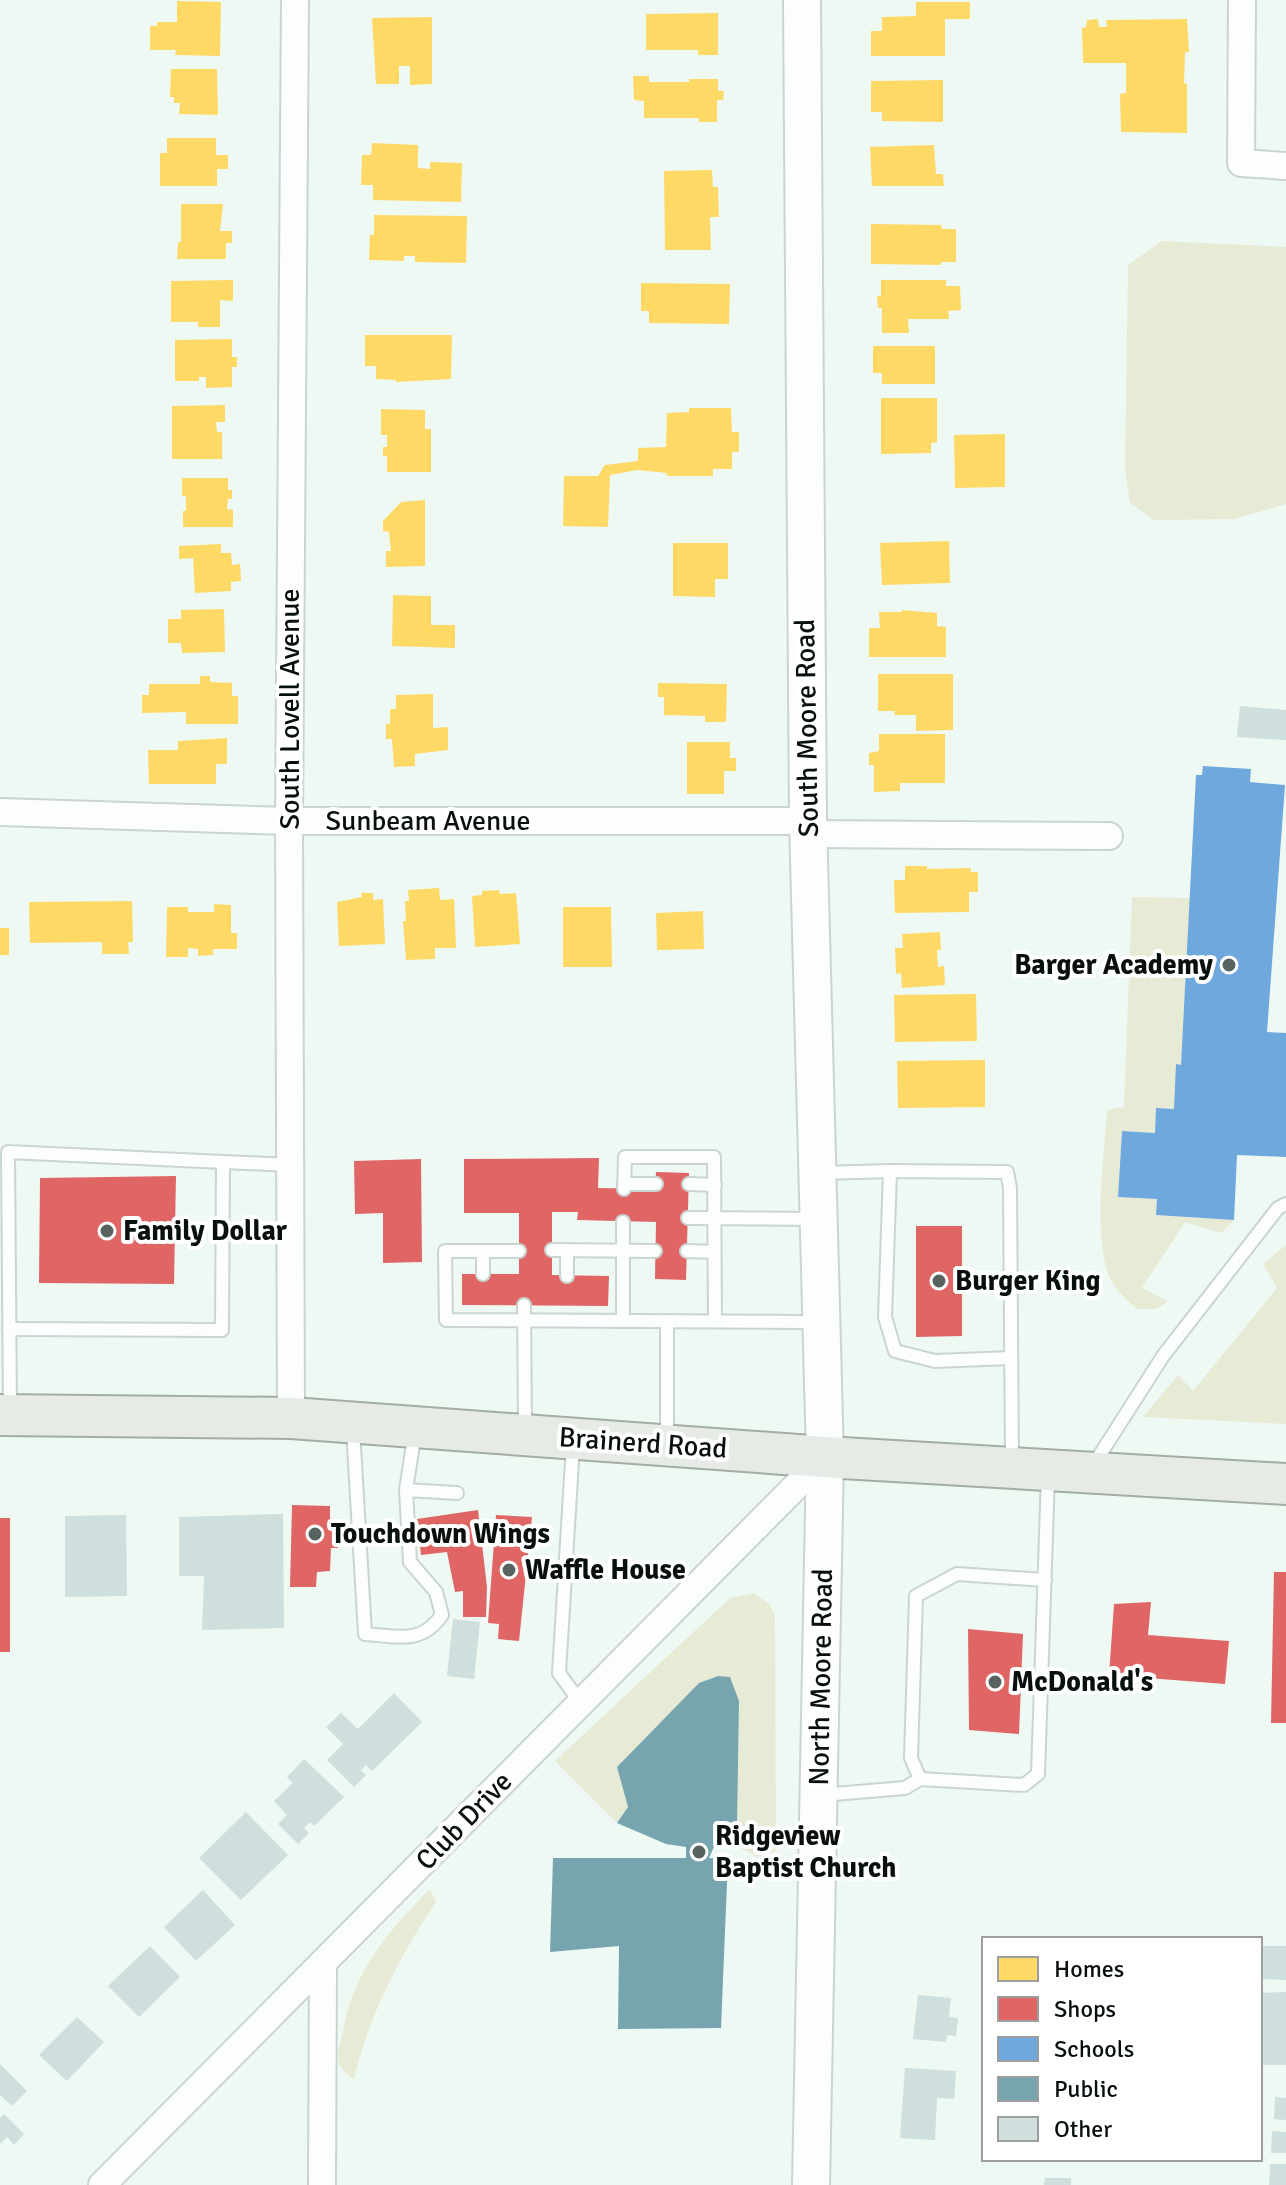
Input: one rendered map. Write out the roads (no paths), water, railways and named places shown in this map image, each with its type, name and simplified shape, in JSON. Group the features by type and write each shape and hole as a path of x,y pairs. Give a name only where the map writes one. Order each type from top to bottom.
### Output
{"main road":[{"name":"South Moore Road","path":"802,0 808,828 825,1457"},
{"name":"Brainerd Road","path":"5,1415 291,1418 825,1457 1286,1484"},
{"name":"North Moore Road","path":"811,2185 825,1457"}],"street":[{"name":"South Lovell Avenue","path":"291,1418 289,821 295,0"},
{"path":"1242,0 1241,163 1286,166"},
{"name":"Sunbeam Avenue","path":"0,812 289,821 808,828 1109,836"},
{"name":"Club Drive","path":"102,2185 825,1457"},
{"path":"322,2185 323,1965"}],"lane":[{"path":"5,1415 9,1329 8,1152 290,1165"},
{"path":"656,1184 624,1186 625,1157 714,1157 715,1321"},
{"path":"9,1329 222,1330 223,1163"},
{"path":"890,1171 885,1317 895,1351 935,1361 1010,1358"},
{"path":"817,1174 1007,1172 1010,1188 1010,1358 1030,1469 1045,1580 1038,1774 1024,1785 920,1779 905,1788 819,1795"},
{"path":"689,1184 715,1185"},
{"path":"1089,1473 1163,1356 1278,1208 1286,1204"},
{"path":"688,1218 819,1219"},
{"path":"623,1222 623,1321"},
{"path":"552,1250 655,1251"},
{"path":"519,1251 445,1251 446,1320 822,1322"},
{"path":"483,1251 483,1274"},
{"path":"567,1251 567,1276"},
{"path":"687,1251 714,1252"},
{"path":"483,1305 484,1320"},
{"path":"524,1305 525,1434"},
{"path":"567,1306 567,1320"},
{"path":"667,1321 667,1445"},
{"path":"352,1422 365,1634 414,1637 432,1629 442,1615 436,1592 410,1562 406,1490 416,1426"},
{"path":"574,1438 559,1673 580,1702"},
{"path":"406,1490 457,1493"},
{"path":"920,1779 911,1758 916,1596 957,1574 1045,1580"}],"place":[{"name":"Barger Academy","path":"1229,965"},
{"name":"Family Dollar","path":"107,1231"},
{"name":"Burger King","path":"939,1281"},
{"name":"Touchdown Wings","path":"315,1534"},
{"name":"Waffle House","path":"509,1570"},
{"name":"McDonald's","path":"995,1682"},
{"name":"Ridgeview Baptist Church","path":"699,1852"}]}
